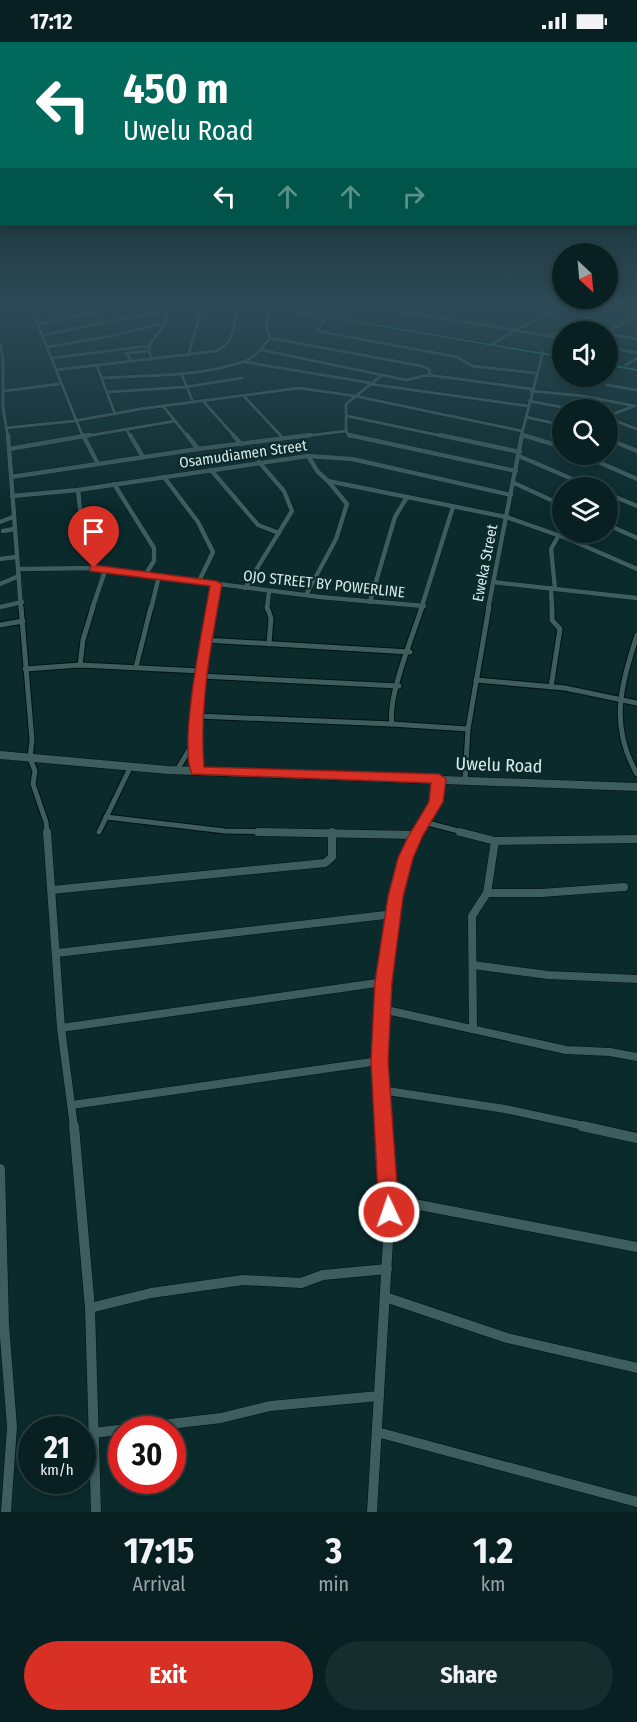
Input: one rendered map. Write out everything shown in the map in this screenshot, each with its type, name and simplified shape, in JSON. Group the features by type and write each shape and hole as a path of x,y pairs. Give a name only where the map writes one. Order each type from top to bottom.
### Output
{"street":[{"path":"2,374 4,391 2,409 11,477 11,518 22,603 25,669 32,740 30,758 35,771 33,784 46,822 61,1028 72,1105 90,1308 93,1416"},
{"path":"57,374 58,384 74,421 98,464"},
{"path":"100,374 115,414"},
{"path":"102,378 172,374"},
{"path":"181,374 193,402"},
{"path":"311,374 371,384 552,406"},
{"path":"375,374 410,380 429,375 583,396 636,406"},
{"name":"Eweka Street","path":"465,780 468,729 493,582 536,374"},
{"path":"382,375 346,404 348,436 516,471"},
{"path":"108,392 185,387 242,378"},
{"path":"4,391 58,384"},
{"path":"618,387 637,390"},
{"path":"6,428 74,421 163,406 299,388 355,396 522,433 552,444"},
{"path":"243,395 282,437"},
{"path":"203,401 242,444"},
{"path":"163,406 198,449"},
{"path":"618,413 636,406"},
{"path":"347,416 431,431 519,454 568,477"},
{"path":"526,417 552,423"},
{"path":"618,421 637,429"},
{"path":"9,449 176,422"},
{"path":"126,429 143,457"},
{"path":"11,477 282,437 346,430"},
{"path":"618,443 637,451"},
{"path":"306,595 335,542 347,504 318,472 308,456"},
{"name":"Osamudiamen Street","path":"12,496 78,490 308,456 352,459 511,495"},
{"path":"245,588 292,511 291,502 259,462"},
{"path":"605,465 637,479"},
{"path":"212,471 258,525 279,533"},
{"path":"164,477 198,522 213,552 199,581"},
{"path":"328,481 506,517 552,533"},
{"path":"514,483 552,500"},
{"path":"114,484 154,548 154,561 145,575"},
{"path":"78,490 81,518 92,547 94,568"},
{"path":"370,602 395,517 407,498"},
{"path":"618,498 637,506"},
{"path":"392,724 390,714 453,507"},
{"path":"0,521 11,518"},
{"path":"0,537 2,530 14,529"},
{"path":"618,529 637,538"},
{"path":"551,687 560,629 552,620 551,549 554,543"},
{"path":"577,543 637,569"},
{"path":"0,560 16,557"},
{"name":"OJO STREET BY POWERLINE","path":"19,569 94,568 268,591 424,606"},
{"path":"80,665 81,645 87,620 105,571"},
{"path":"0,584 19,576"},
{"path":"136,667 159,576"},
{"path":"493,582 637,598"},
{"path":"197,771 195,740 201,673 216,584"},
{"path":"268,591 267,609 271,618 268,644"},
{"path":"0,607 22,603"},
{"path":"0,625 23,621"},
{"path":"637,635 626,663 618,698 624,753 637,774"},
{"path":"205,640 410,652"},
{"path":"25,669 80,665 136,667 399,686"},
{"path":"476,680 551,687 637,703"},
{"path":"197,716 468,729"},
{"path":"177,770 195,740"},
{"name":"Uwelu Road","path":"0,755 177,770 637,787"},
{"path":"99,832 131,766"},
{"path":"372,1512 387,1269 388,1199 380,1061 384,982 396,897 406,858 416,835 436,802 439,779"},
{"path":"106,818 225,831 416,835"},
{"path":"424,822 495,841 637,839"},
{"path":"52,890 325,863 332,857 332,832"},
{"path":"473,1028 472,916 487,893 495,841"},
{"path":"487,893 541,893 624,887"},
{"path":"57,954 394,914"},
{"path":"473,965 548,975 637,979"},
{"path":"61,1028 384,982"},
{"path":"382,1009 566,1050 610,1052 637,1057"},
{"path":"72,1105 380,1061"},
{"path":"381,1090 505,1109 637,1138"},
{"path":"0,1172 2,1326 12,1427 6,1512"},
{"path":"388,1199 637,1247"},
{"path":"90,1308 151,1293 243,1280 301,1283 323,1275 387,1269"},
{"path":"385,1297 507,1338 637,1368"},
{"path":"96,1433 221,1418 270,1406 379,1396"},
{"path":"377,1432 637,1502"},
{"path":"95,1494 96,1512"}],"route":[{"path":"94,568 216,584 201,671 195,740 197,771 439,779 436,802 416,835 406,858 396,897 384,982 380,1061 389,1212"}]}
